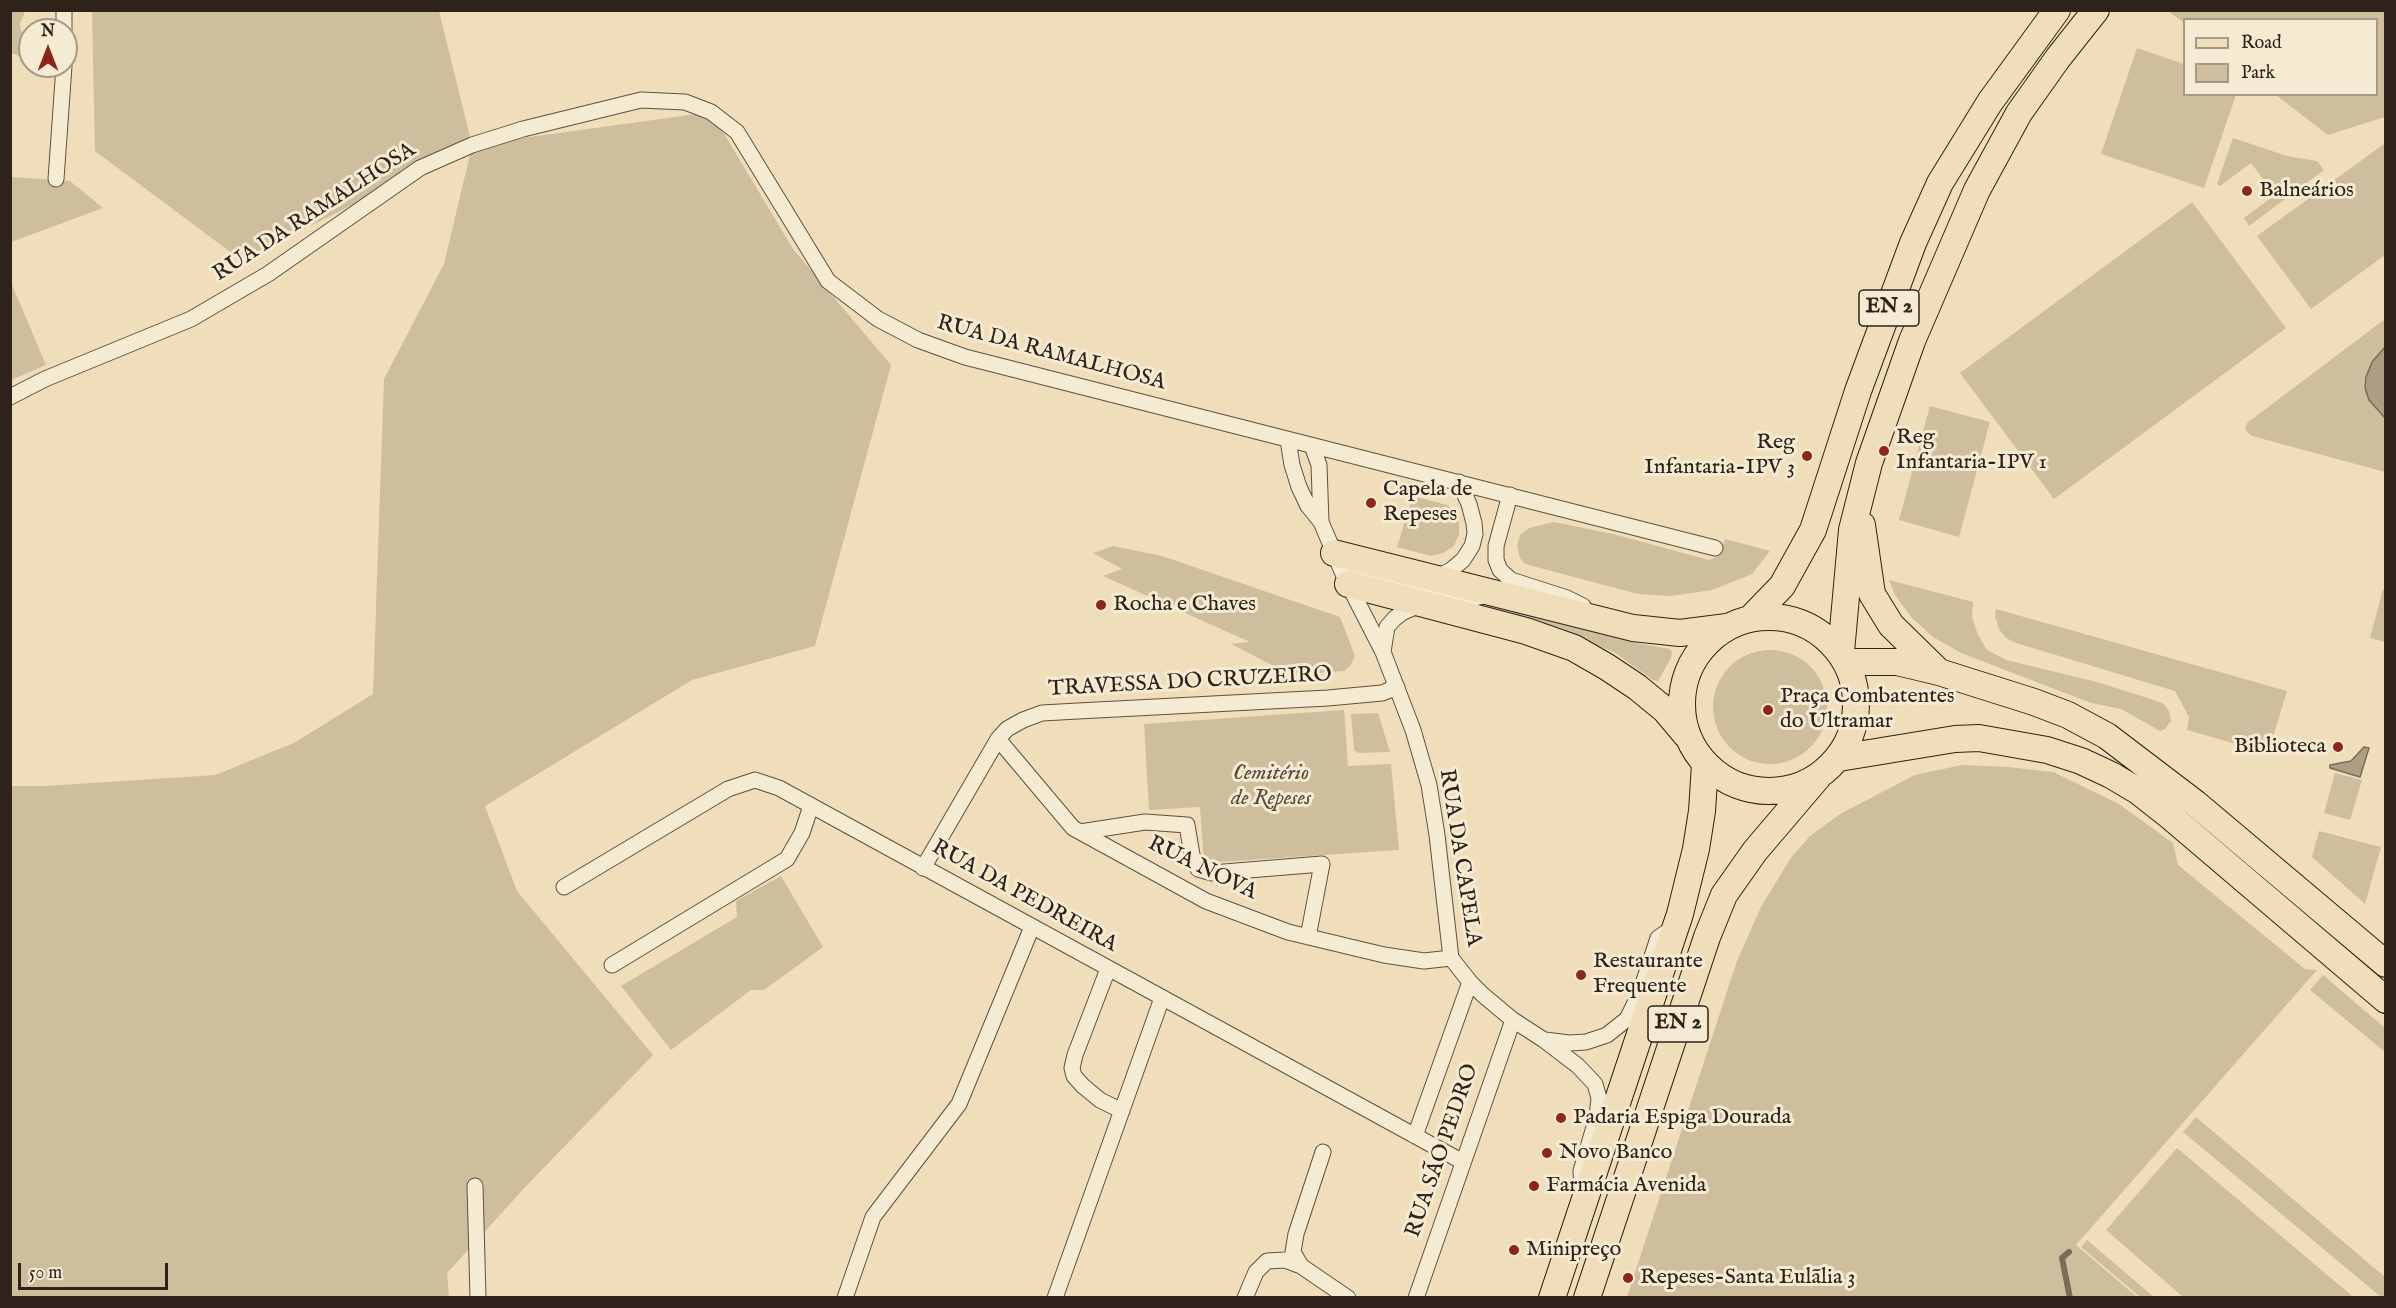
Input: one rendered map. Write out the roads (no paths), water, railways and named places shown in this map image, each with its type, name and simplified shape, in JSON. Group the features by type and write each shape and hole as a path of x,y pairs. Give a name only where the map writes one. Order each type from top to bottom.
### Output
{"main road":[{"name":"EN 2","path":"1751,618 1787,579 1813,530 1858,391 1913,243 1940,183 1990,102 2057,10"},
{"name":"EN 2","path":"1843,657 1846,571 1857,507 1869,463 1912,341 1977,190 2019,113 2096,10"},
{"path":"1857,507 1863,528 1872,594 1891,625 1939,672"},
{"path":"1342,571 1435,578 1655,632 1680,633 1727,627"},
{"path":"1342,571 1424,604 1526,632 1574,648 1607,666 1636,687 1675,721 1688,739"},
{"name":"EN 2","path":"1587,1298 1707,937 1724,895 1755,851 1818,777 1839,758 1852,733 1857,705 1853,677 1843,657 1823,634 1801,622 1776,616 1751,618 1727,627 1706,642 1691,663 1683,688 1682,714 1688,739 1705,764 1730,782 1759,791 1790,789 1818,777"},
{"path":"1843,657 1897,662 1939,672 2034,702 2068,715 2107,736 2195,803 2385,964"},
{"path":"1839,758 1955,739 1979,738 2048,750 2081,761 2138,791 2385,1000"},
{"name":"EN 2","path":"1552,1298 1676,925 1696,849 1702,811 1705,764"}],"street":[{"path":"56,180 63,78"},
{"name":"RUA DA RAMALHOSA","path":"10,397 45,379 191,320 268,274 420,168 451,154 472,145 545,124 641,100 685,102 711,112 737,132 828,281 878,320 918,340 965,357 1715,548"},
{"path":"1288,440 1299,488 1308,506 1321,522"},
{"name":"RUA DA CAPELA","path":"1312,446 1319,465 1321,522 1342,571 1383,652 1413,730 1429,785 1451,958 1470,982 1513,1020 1578,1066 1595,1084 1599,1098 1597,1118 1581,1171 1583,1205"},
{"path":"1435,578 1451,570 1463,560 1476,534 1469,504 1459,482"},
{"path":"1510,495 1496,546 1496,560 1500,570 1511,580 1567,598 1585,607 1599,619"},
{"path":"1342,571 1356,572 1467,600 1496,594"},
{"path":"1383,652 1388,627 1394,619 1403,612 1424,604"},
{"name":"TRAVESSA DO CRUZEIRO","path":"923,868 998,739 1012,726 1042,713 1328,698 1382,693 1397,687"},
{"name":"RUA NOVA","path":"998,739 1073,828 1206,901 1288,932 1308,937 1424,962 1451,958"},
{"name":"RUA DA PEDREIRA","path":"564,887 728,789 755,780 779,788 1463,1162"},
{"path":"612,965 787,859 802,832 811,806"},
{"name":"RUA NOVA","path":"1080,832 1146,822 1187,825 1192,855 1198,869 1212,873 1322,864 1308,937"},
{"path":"1544,1040 1569,1043 1586,1042 1607,1035 1627,1018 1640,993 1658,938 1676,925"},
{"path":"845,1298 873,1217 960,1104 1032,927"},
{"path":"1108,969 1072,1068 1074,1076 1083,1086 1100,1100 1122,1112"},
{"path":"1415,1136 1470,982"},
{"path":"1055,1298 1162,998"},
{"name":"RUA SÃO PEDRO","path":"1416,1298 1513,1020"},
{"path":"1301,1266 1293,1252 1296,1234 1323,1152"},
{"path":"475,1186 478,1298"},
{"path":"1245,1298 1256,1272 1267,1261 1285,1260 1301,1266 1348,1298"}],"waterway":[{"path":"2069,1252 2062,1258 2070,1298"}],"place":[{"name":"Balneários","path":"2247,191"},
{"name":"Reg Infantaria-IPV 1","path":"1884,451"},
{"name":"Reg Infantaria-IPV 3","path":"1807,456"},
{"name":"Capela de Repeses","path":"1371,503"},
{"name":"Rocha e Chaves","path":"1101,605"},
{"name":"Praça Combatentes do Ultramar","path":"1768,710"},
{"name":"Biblioteca","path":"2338,747"},
{"name":"Restaurante Frequente","path":"1581,975"},
{"name":"Padaria Espiga Dourada","path":"1561,1118"},
{"name":"Novo Banco","path":"1547,1153"},
{"name":"Farmácia Avenida","path":"1534,1186"},
{"name":"Minipreço","path":"1514,1250"},
{"name":"Repeses-Santa Eulãlia 3","path":"1628,1278"}],"park label":[{"name":"Cemitério de Repeses","path":"1271,786"}]}
